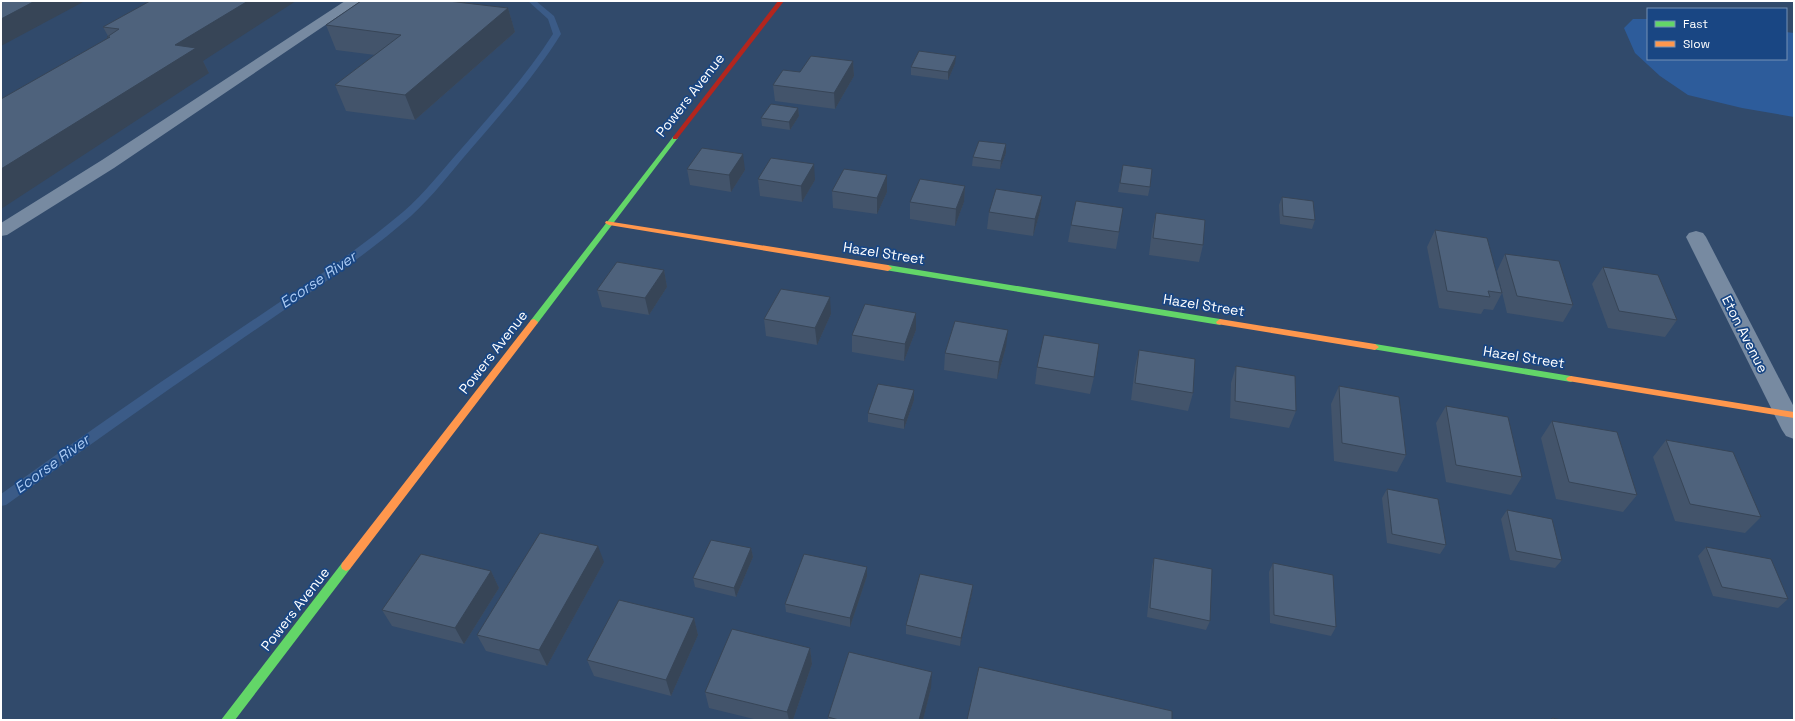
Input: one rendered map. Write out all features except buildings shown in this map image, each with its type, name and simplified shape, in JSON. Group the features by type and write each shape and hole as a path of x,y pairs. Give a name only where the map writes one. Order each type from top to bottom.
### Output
{"street":[{"name":"Powers Avenue","path":"231,719 609,222 781,1"},
{"name":"Hazel Street","path":"609,222 1791,420"},
{"name":"Eton Avenue","path":"1696,237 1791,420"}],"lane":[{"path":"1,231 108,164 354,1"}],"shaded area":[{"path":"1633,19 1647,19 1647,60 1787,60 1787,32 1794,33 1794,117 1742,108 1688,95 1660,76 1635,53 1624,28"}],"waterway":[{"name":"Ecorse River","path":"1,501 143,400 289,301 368,245 408,213 428,193 498,112 543,56 557,34 551,18 532,1"}],"traffic: fast":[{"path":"534,322 675,138"},
{"path":"888,268 1220,322"},
{"path":"1375,347 1571,379"},
{"path":"227,720 346,566"}],"traffic: slow":[{"path":"609,223 888,268"},
{"path":"346,566 534,322"},
{"path":"1220,322 1375,347"},
{"path":"1571,379 1794,415"}],"traffic: jam":[{"path":"675,138 781,1"}]}
